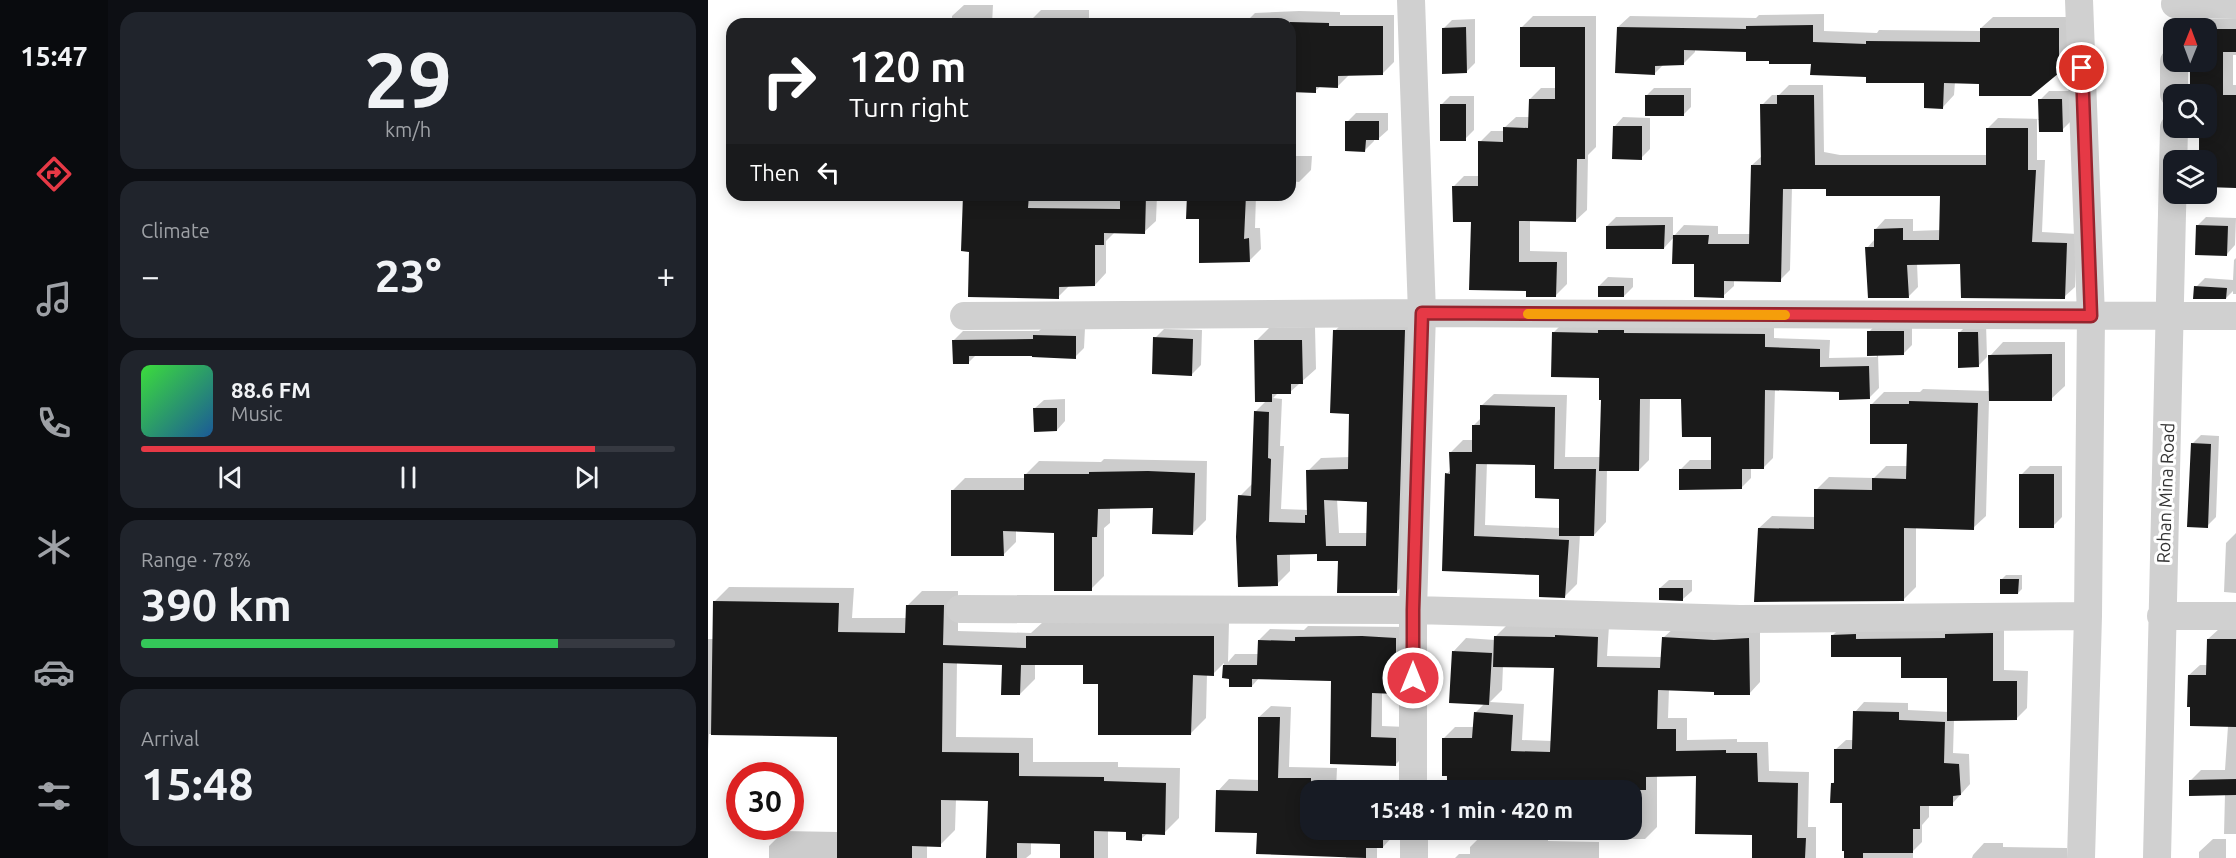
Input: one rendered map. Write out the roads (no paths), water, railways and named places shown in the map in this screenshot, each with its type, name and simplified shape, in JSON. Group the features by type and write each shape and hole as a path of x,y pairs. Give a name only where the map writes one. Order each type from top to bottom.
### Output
{"street":[{"path":"1412,0 1422,313 1413,610 1413,780"},
{"path":"2079,0 2091,316 2088,616 2081,858"},
{"path":"2175,11 2236,5"},
{"name":"Rohan Mina Road","path":"2157,858 2174,138"},
{"path":"964,316 1422,313 2236,316"},
{"path":"960,609 1413,610 1740,620 2088,616"},
{"path":"2162,616 2236,616"},
{"path":"1414,840 1414,858"}]}
